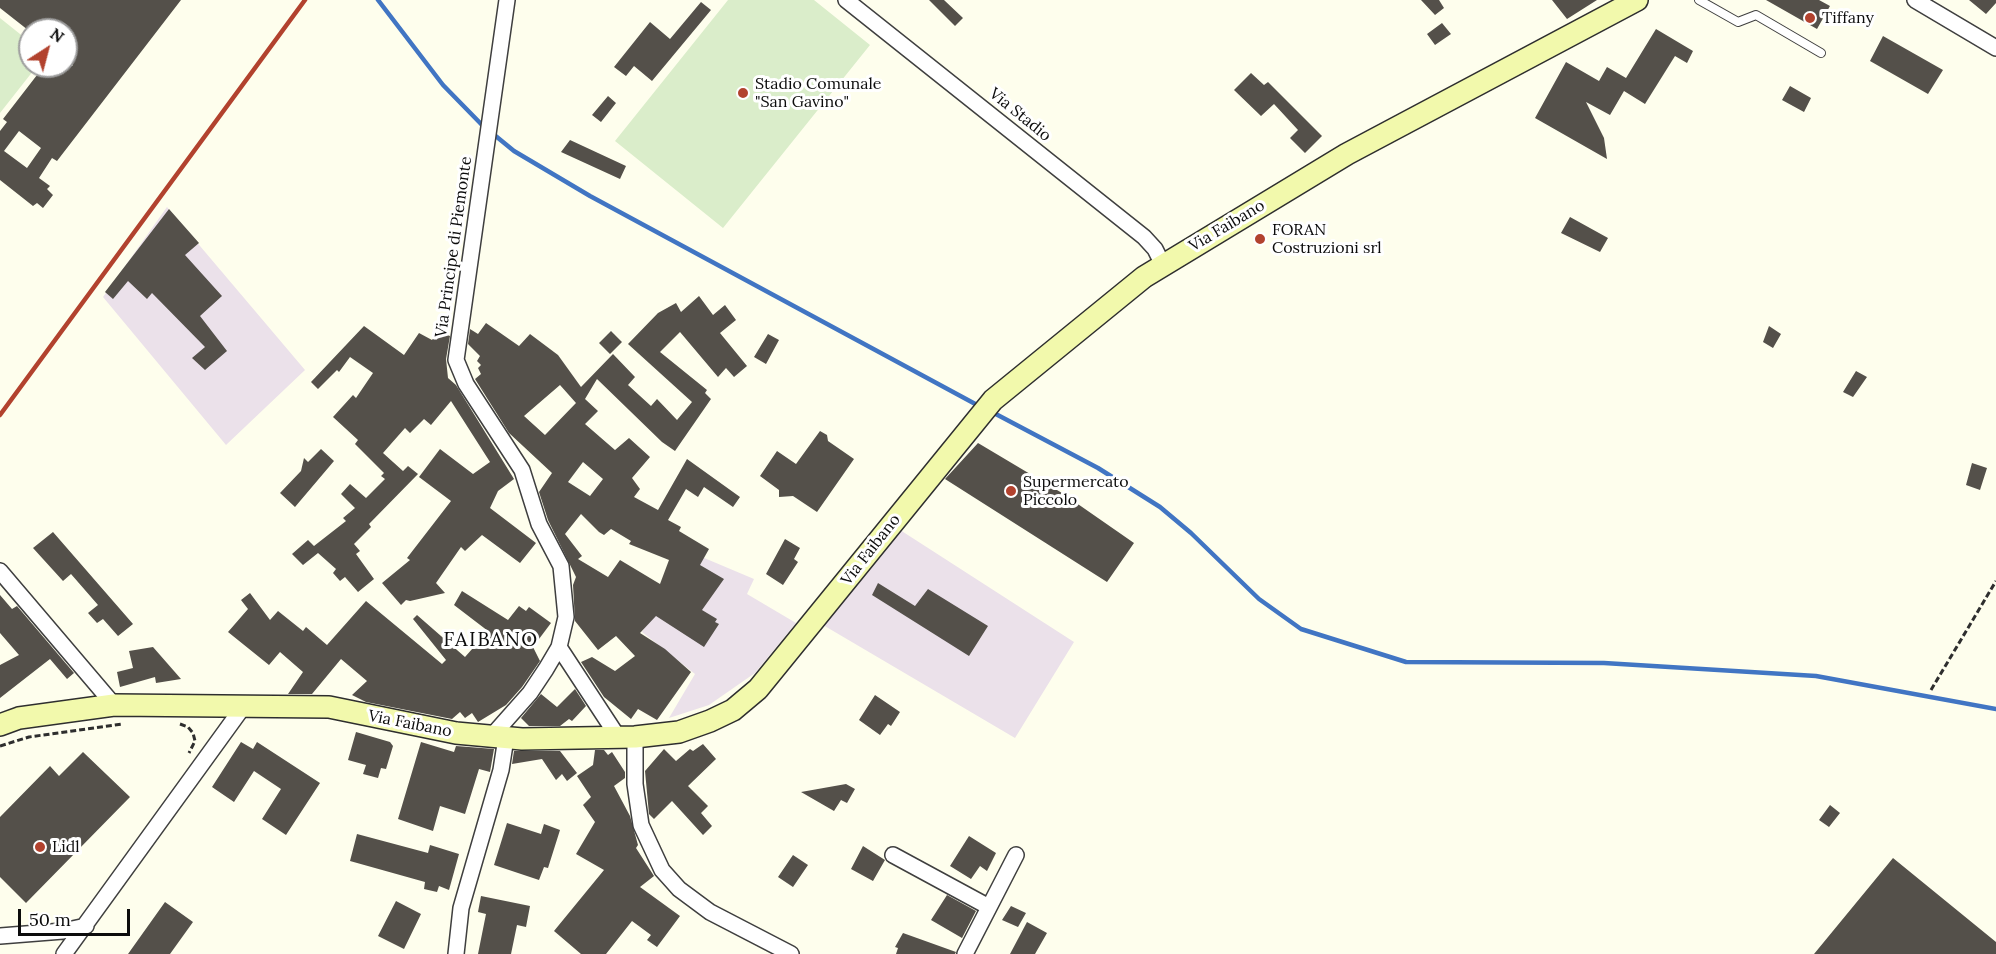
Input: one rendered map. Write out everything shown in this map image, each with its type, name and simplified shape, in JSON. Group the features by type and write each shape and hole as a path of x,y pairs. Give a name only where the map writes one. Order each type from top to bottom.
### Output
{"street":[{"name":"Via Principe di Piemonte","path":"498,737 530,693 559,646 566,617 561,566 538,524 522,470 466,384 456,360 507,0"},
{"name":"Via Stadio","path":"846,0 1144,237 1155,249 1163,265"},
{"name":"Via Faibano","path":"0,725 19,718 114,705 329,707 456,733 498,737 626,737 679,732 710,722 733,710 758,689 993,400 1144,277 1347,154 1637,0"},
{"path":"1915,0 1996,48"},
{"path":"0,571 114,705"},
{"path":"559,646 626,737 641,825 662,870 679,889 710,912 792,954"},
{"path":"64,954 243,706"},
{"path":"456,954 461,908 501,770 498,737"},
{"path":"893,855 989,907"},
{"path":"965,954 1016,855"},
{"path":"0,936 63,931 86,926"}],"lane":[{"path":"1699,0 1738,22 1755,15 1821,53"}],"path":[{"path":"1931,690 1996,581"},
{"path":"176,722 188,727 195,741 184,761"},
{"path":"0,746 29,737 126,724"}],"shaded area":[{"path":"167,207 305,370 226,445 103,297"},
{"path":"897,528 1074,642 1015,738 823,625"},
{"path":"690,552 754,579 747,594 796,623 755,673 709,705 669,718 695,674 642,632"}],"green space":[{"name":"Stadio Comunale \"San Gavino\"","path":"728,0 814,0 870,45 723,228 615,141"},
{"path":"0,18 18,32 18,78 28,78 0,113"}],"building":[{"path":"0,0 181,0 57,161 52,158 39,178 50,186 47,189 53,195 43,208 37,203 33,206 0,180 0,131 7,122 3,119 35,78 78,78 78,18 18,18 18,22 0,8","holes":["19,131 41,148 27,168 4,151"]},
{"path":"929,0 944,0 963,18 955,26"},
{"path":"1421,0 1439,0 1444,8 1435,15"},
{"path":"1552,0 1597,0 1567,19"},
{"name":"Tiffany","path":"1766,0 1819,0 1830,6 1817,29"},
{"path":"1969,0 1996,0 1996,3 1986,14"},
{"path":"701,2 711,10 652,81 634,66 626,76 614,67 650,22 670,39"},
{"path":"1442,23 1451,34 1435,45 1427,34"},
{"path":"1656,29 1693,51 1687,63 1675,56 1645,104 1624,91 1610,115 1586,102 1604,138 1607,159 1535,118 1566,62 1599,81 1607,67 1626,78"},
{"path":"1883,36 1943,70 1928,94 1870,61"},
{"path":"1251,73 1264,85 1268,82 1322,136 1305,153 1290,138 1298,130 1274,104 1261,116 1234,90"},
{"path":"1790,86 1811,98 1804,112 1782,100"},
{"path":"608,96 616,103 601,122 592,115"},
{"path":"570,140 626,166 620,179 561,152"},
{"path":"169,209 199,243 185,255 222,296 200,316 227,351 205,370 192,358 205,347 152,293 147,299 128,281 113,299 105,292"},
{"path":"1570,217 1608,238 1600,252 1561,233"},
{"path":"699,296 713,315 725,305 736,320 720,333 747,366 734,377 726,368 718,377 680,332 660,352 707,390 705,393 711,399 675,451 662,442 597,379 585,399 598,411 585,424 615,450 629,438 650,457 632,478 640,489 634,497 658,510 687,459 740,497 733,507 704,487 698,497 686,489 668,520 681,527 679,531 709,549 700,565 724,579 702,610 717,619 715,622 719,624 704,647 656,616 640,633 665,649 691,672 657,720 638,709 631,719 604,697 581,662 592,657 615,671 635,656 616,636 598,650 575,621 573,585 576,577 548,520 539,492 552,473 509,433 475,379 481,374 478,368 481,365 477,361 480,356 468,344 470,329 478,334 486,323 519,346 530,334 558,355 581,387 613,354 635,377 628,385 651,406 657,399 677,420 692,402 628,344 658,313 676,303 681,312","holes":["560,385 576,403 545,435 524,416","583,462 603,479 590,496 568,482","581,514 604,535 611,529 631,541 629,544 669,560 660,584 620,560 608,577 578,559 582,556 565,534"]},
{"path":"364,326 404,355 419,333 432,340 438,332 450,336 446,359 448,378 456,385 514,479 498,491 490,508 536,543 520,563 482,535 465,551 461,547 436,583 445,593 406,600 401,605 382,583 410,560 407,558 451,501 419,477 440,449 473,474 490,462 451,401 431,425 424,419 410,433 405,428 383,453 403,471 408,466 418,474 369,524 371,527 354,544 360,551 356,554 374,579 358,592 345,577 340,581 333,573 336,569 318,553 303,565 292,554 308,540 314,546 346,521 343,518 355,508 341,494 350,484 366,498 385,479 381,476 384,473 355,444 358,440 333,417 353,395 356,398 373,373 350,357 339,372 337,370 318,389 311,382"},
{"path":"1769,326 1781,334 1773,348 1763,342"},
{"path":"611,331 622,342 610,354 599,343"},
{"path":"768,334 779,340 766,364 754,357"},
{"path":"1856,371 1867,377 1853,397 1843,392"},
{"path":"820,431 827,435 828,441 854,459 817,512 793,496 779,497 779,490 760,476 777,451 796,464"},
{"path":"978,443 1062,493 1134,543 1107,582 945,479"},
{"path":"321,449 334,461 295,507 280,493 301,471 304,458 308,462"},
{"path":"1972,463 1987,468 1980,490 1966,485"},
{"path":"53,532 133,624 118,636 103,619 97,623 88,613 98,605 71,574 63,581 33,548"},
{"path":"785,539 800,548 794,559 798,562 783,585 766,574"},
{"path":"878,583 915,606 928,589 988,626 969,656 872,595"},
{"path":"462,591 508,620 519,606 526,611 529,607 551,623 533,647 540,661 522,687 506,705 478,722 472,713 465,718 460,712 452,719 366,702 352,695 367,681 341,659 312,694 288,694 303,672 280,652 269,665 228,632 248,609 241,600 250,593 270,620 278,611 303,631 306,627 327,645 366,601 442,664 446,660 413,619 417,615 465,657 488,631 454,605"},
{"path":"0,595 12,609 17,606 74,673 67,679 50,659 0,698 0,665 19,655 0,633"},
{"path":"153,647 181,679 156,683 155,677 120,687 117,672 133,668 129,651"},
{"path":"575,689 586,706 572,721 569,719 560,726 529,726 521,718 541,694 557,707"},
{"path":"875,695 900,712 891,726 888,724 880,735 859,720"},
{"path":"356,732 390,742 393,746 386,769 381,768 378,778 363,774 366,765 348,760"},
{"path":"241,742 253,749 257,742 320,783 286,835 262,819 281,789 254,771 234,802 212,787"},
{"path":"421,742 454,752 456,746 494,749 490,772 479,769 465,814 440,806 433,831 398,819"},
{"path":"703,744 716,759 688,786 708,806 701,813 712,826 703,835 672,801 654,819 649,814 645,771 664,749 676,761 690,749 693,751"},
{"path":"595,750 604,750 608,755 612,752 625,772 625,778 614,786 630,816 638,845 636,848 654,876 640,887 680,916 657,947 647,940 651,935 632,921 606,954 581,954 554,931 604,870 576,854 595,822 583,805 591,797 577,776 593,765"},
{"path":"514,751 560,751 577,773 567,781 562,774 556,780 542,759 512,764"},
{"name":"Lidl","path":"83,752 130,797 26,903 0,877 0,817 50,766 59,776"},
{"path":"846,784 855,789 847,803 841,800 834,811 801,792"},
{"path":"1830,805 1840,813 1829,827 1819,820"},
{"path":"507,823 541,834 544,824 560,830 548,868 544,867 539,880 494,865"},
{"path":"357,834 428,853 430,845 459,854 449,890 439,886 437,892 424,889 425,882 350,861"},
{"path":"969,836 996,853 987,871 980,866 971,879 950,866"},
{"path":"863,846 885,860 873,881 851,869"},
{"path":"793,855 808,865 793,887 778,877"},
{"path":"1893,858 1996,942 1996,954 1814,954"},
{"path":"947,895 976,911 962,938 931,920"},
{"path":"481,896 530,906 526,927 517,925 511,954 478,954 486,914 478,912"},
{"path":"396,901 421,914 404,949 378,936"},
{"path":"165,902 193,922 170,954 128,954"},
{"path":"1011,906 1026,913 1018,927 1002,920"},
{"path":"1027,922 1047,933 1035,954 1010,954"},
{"path":"903,933 956,952 955,954 896,954 898,948 895,947"}],"waterway":[{"path":"378,0 443,85 485,128"},
{"path":"492,133 514,151 590,196 979,406"},
{"path":"992,412 1098,468 1160,507 1191,533 1259,599 1301,629 1406,662 1604,663 1816,676 1996,709"}],"railway":[{"path":"0,415 305,0"}],"place":[{"name":"Tiffany","path":"1810,18"},
{"name":"Stadio Comunale \"San Gavino\"","path":"743,93"},
{"name":"FORAN Costruzioni srl","path":"1260,239"},
{"name":"Supermercato Piccolo","path":"1011,491"},
{"name":"Lidl","path":"40,847"}],"district":[{"name":"FAIBANO","path":"491,640"}]}
